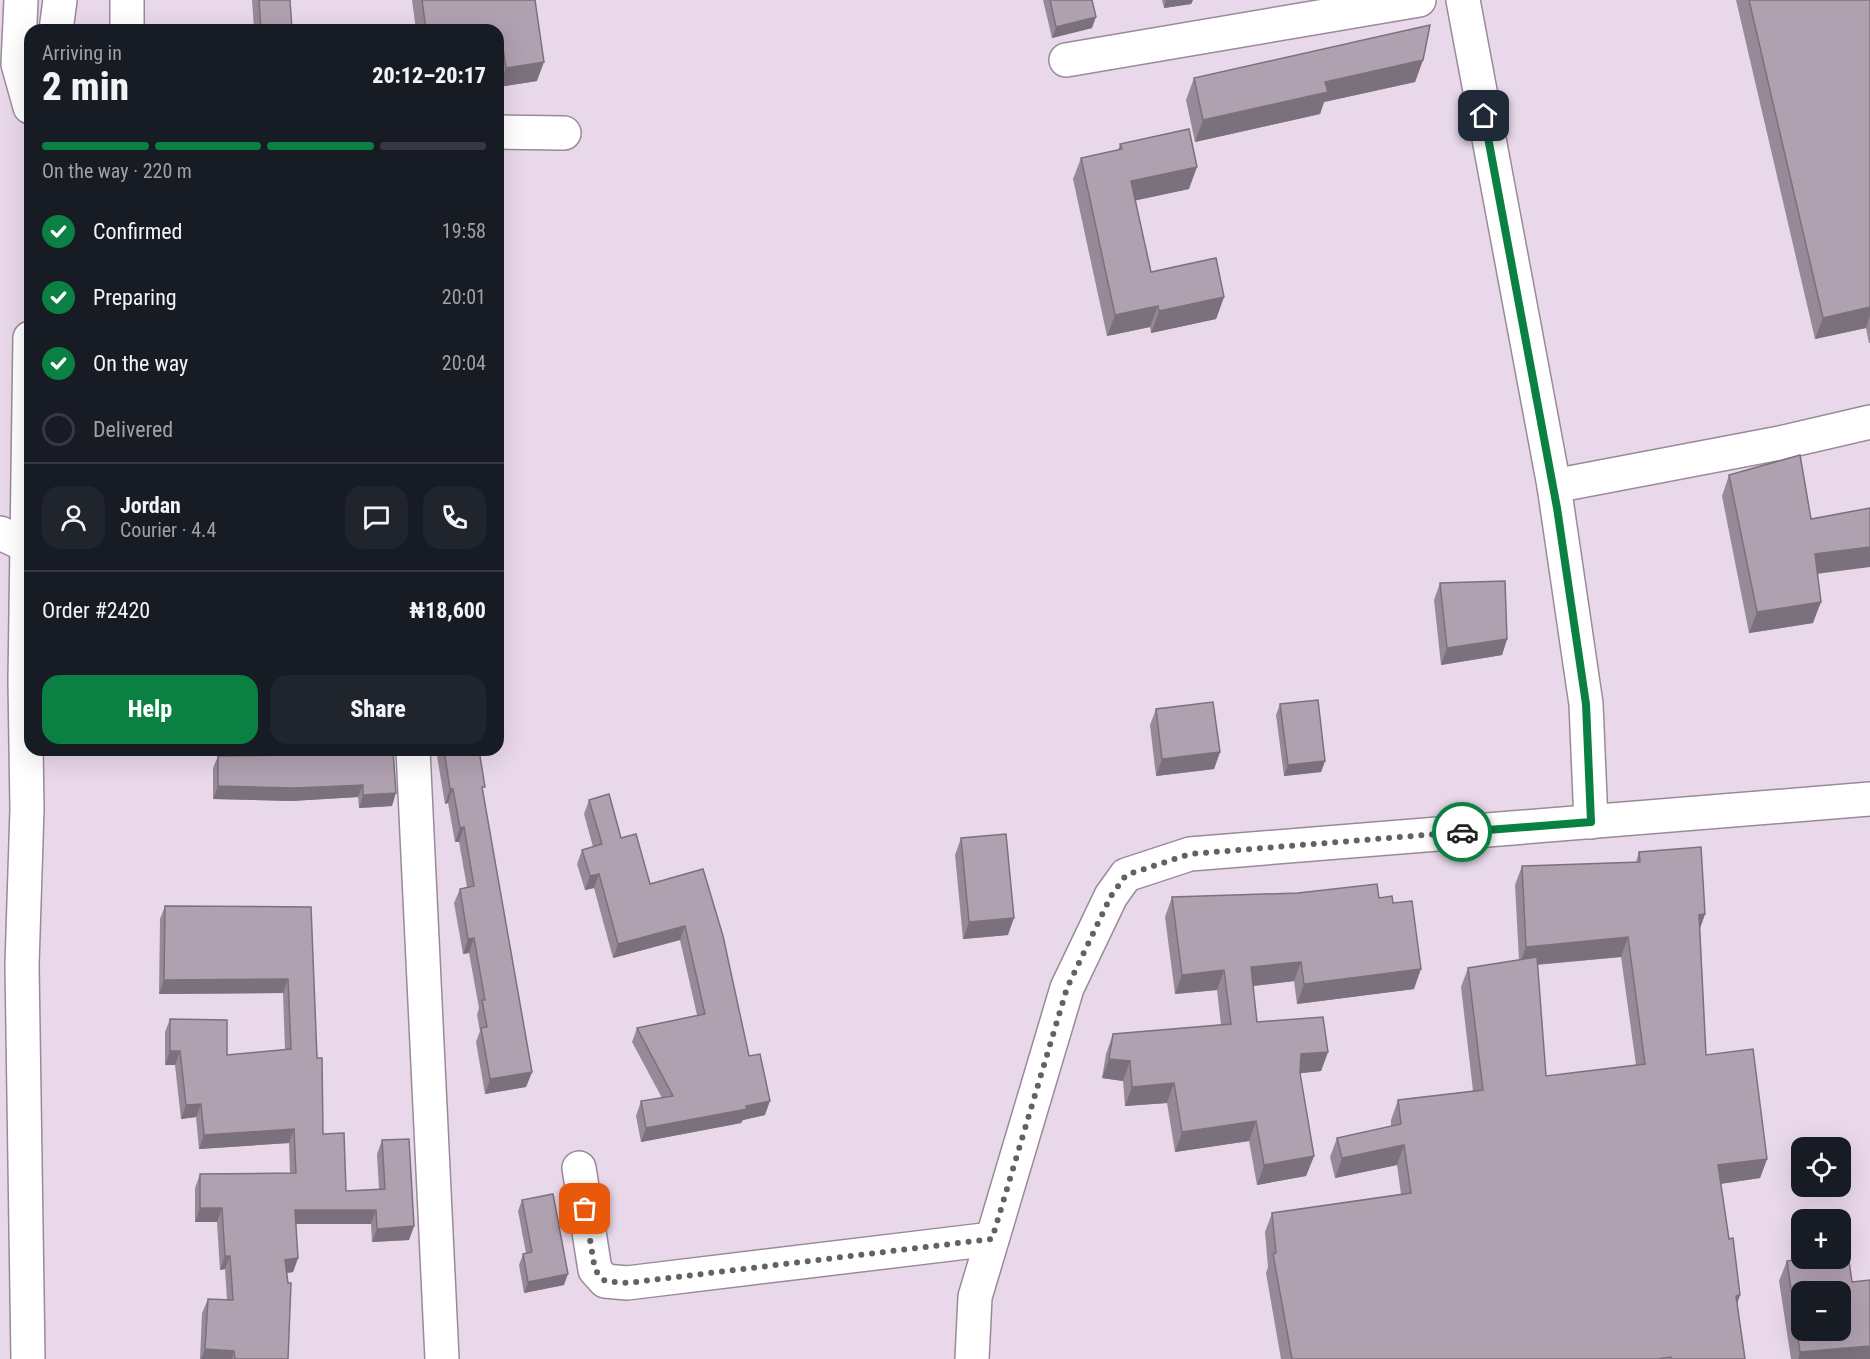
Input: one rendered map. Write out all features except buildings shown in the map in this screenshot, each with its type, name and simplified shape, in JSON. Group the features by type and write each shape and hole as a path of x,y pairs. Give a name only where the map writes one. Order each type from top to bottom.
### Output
{"street":[{"path":"21,0 18,64 24,86"},
{"path":"57,24 60,0"},
{"path":"126,24 127,0"},
{"path":"1066,60 1419,0"},
{"path":"1463,0 1554,486 1586,704 1591,822"},
{"path":"504,132 564,132"},
{"path":"1554,486 1779,443 1870,422"},
{"path":"24,449 19,542 24,709"},
{"path":"25,756 27,809 11,983 28,1359"},
{"path":"413,756 442,1359"},
{"path":"972,1359 975,1297 1067,988 1111,896 1126,875 1190,854 1870,799"},
{"path":"579,1168 595,1270 605,1281 627,1283 992,1239"}],"way so far":[{"path":"585,1209 595,1270 605,1281 627,1283 992,1239 1067,988 1111,896 1126,875 1190,854 1462,832"}],"route":[{"path":"1462,832 1591,822 1586,704 1554,486 1484,116"}]}
